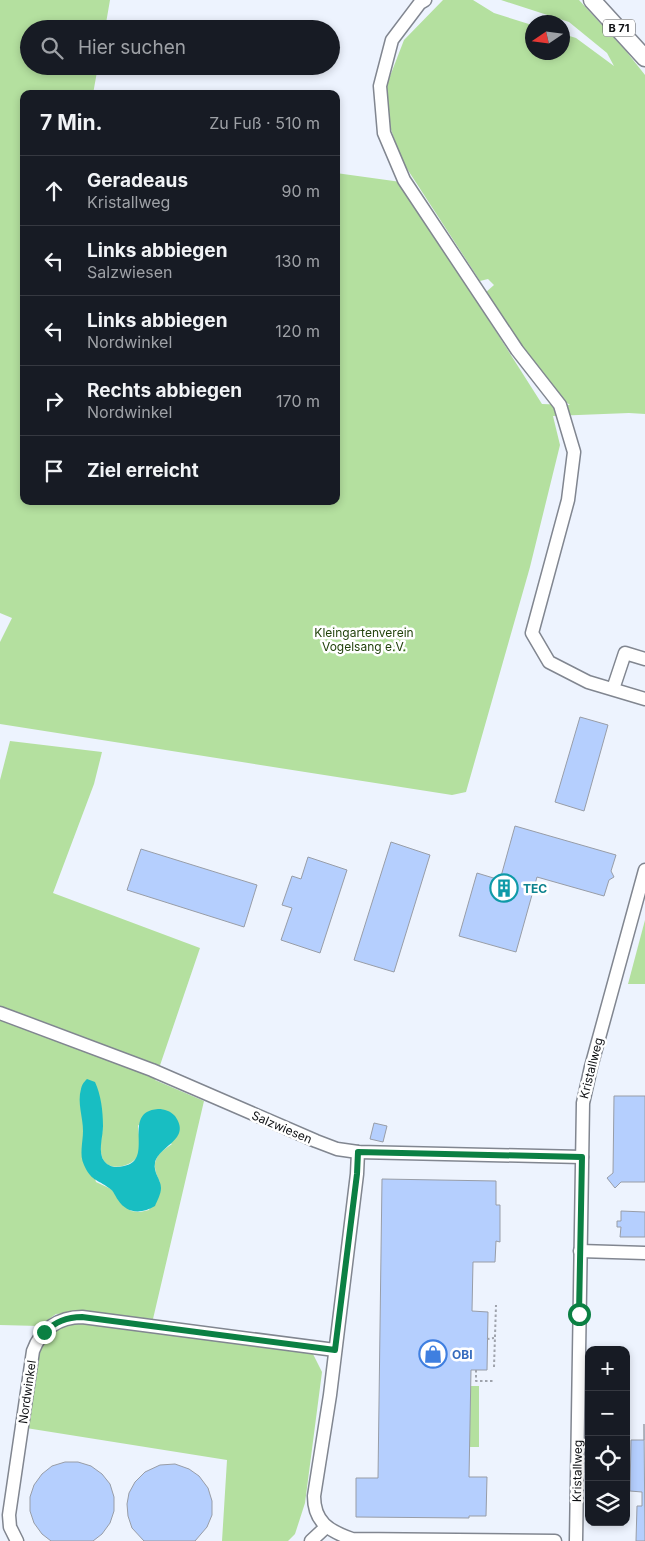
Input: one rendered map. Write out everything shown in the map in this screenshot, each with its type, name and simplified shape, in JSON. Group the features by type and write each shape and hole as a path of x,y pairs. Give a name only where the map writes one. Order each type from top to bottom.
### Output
{"main road":[{"name":"B 71","path":"592,0 645,58"}],"street":[{"path":"425,0 420,3 392,40 380,86 384,133 404,180 517,350 560,405 574,452 568,500 532,633 549,662 588,682 645,699"},
{"path":"613,689 625,653 645,659"},
{"name":"Kristallweg","path":"576,1541 584,1092 645,870"},
{"name":"Salzwiesen","path":"0,1013 152,1070 337,1149 358,1152 582,1157"},
{"path":"358,1152 356,1184 335,1350 314,1496 314,1507 317,1514 326,1527 338,1535 352,1539 554,1541"},
{"path":"580,1252 645,1253"},
{"name":"Nordwinkel","path":"16,1541 10,1527 9,1516 33,1352 36,1342 54,1324 64,1319 82,1317 335,1350"},
{"path":"311,1541 326,1527"}],"path":[{"path":"494,1368 496,1305"},
{"path":"487,1339 494,1338"},
{"path":"476,1370 476,1381 494,1381"}],"green space":[{"name":"Kleingartenverein Vogelsang e.V.","path":"0,0 110,0 107,20 20,20 20,75 96,75 94,90 20,90 20,505 340,505 340,174 401,182 542,404 570,405 562,399 526,353 485,293 494,285 488,279 480,281 402,161 387,118 387,84 404,40 443,0 473,0 494,13 525,23 525,60 570,60 570,36 576,38 614,66 607,53 570,23 570,15 547,15 501,0 579,0 626,51 645,75 645,414 553,416 560,445 530,567 466,792 452,795 0,724 0,642 12,618 0,613"},
{"path":"10,741 102,752 94,784 53,893 200,948 155,1080 204,1101 153,1319 84,1312 56,1314 39,1326 0,1325 0,780","holes":["83,1124 103,1126 102,1157 105,1162 114,1167 130,1163 138,1156 140,1145 138,1125 172,1144 156,1160 155,1170 160,1182 149,1210 131,1211 111,1189 96,1182 83,1134"]},
{"path":"645,920 645,984 628,984"},
{"path":"85,1321 313,1354 322,1372 305,1503 295,1534 288,1541 222,1541 227,1460 26,1428 33,1369 41,1345 58,1327"},
{"path":"470,1386 479,1386 479,1447 469,1447"}],"water":[{"path":"87,1079 95,1082 99,1092 103,1120 101,1153 104,1161 111,1166 122,1166 133,1162 139,1146 141,1118 147,1112 163,1109 175,1116 179,1124 180,1131 177,1137 162,1151 155,1163 155,1170 161,1190 155,1206 150,1209 135,1211 126,1208 111,1189 92,1177 84,1165 82,1157 83,1131 80,1094 82,1086"}],"building":[{"path":"580,717 608,725 584,811 555,802"},
{"name":"TEC","path":"515,826 616,855 611,871 614,877 609,880 604,896 537,877 516,952 459,936 477,873 500,880"},
{"path":"391,842 430,855 394,972 354,960"},
{"path":"141,849 257,885 244,927 127,890"},
{"path":"308,857 347,870 320,953 281,940 292,908 282,905 292,876 301,879"},
{"path":"614,1096 645,1096 645,1182 621,1182 615,1188 607,1178 613,1173"},
{"path":"374,1123 387,1126 383,1142 370,1139"},
{"name":"OBI","path":"382,1179 496,1181 496,1205 500,1205 500,1242 496,1241 495,1262 473,1262 472,1311 488,1312 487,1370 471,1370 469,1477 487,1477 486,1516 469,1516 469,1518 356,1517 356,1478 378,1478"},
{"path":"621,1211 645,1212 645,1237 620,1237 621,1227 617,1227 617,1221 621,1221"},
{"path":"644,1424 645,1541 636,1541 637,1506 642,1506 642,1492 630,1491 631,1440 644,1440"},
{"path":"65,1462 78,1462 91,1466 102,1474 110,1484 114,1497 114,1511 110,1523 102,1534 93,1541 51,1541 42,1534 34,1523 30,1511 30,1497 34,1485 42,1474 52,1466"},
{"path":"175,1464 189,1469 199,1476 208,1488 212,1501 212,1515 207,1527 195,1541 144,1541 132,1528 128,1516 127,1504 129,1493 135,1482 145,1472 160,1465"}],"place":[{"name":"TEC","path":"504,888"},
{"name":"OBI","path":"433,1354"}],"route":[{"path":"44,1332 64,1319 82,1317 335,1350 357,1174 358,1152 582,1157 579,1314"}]}
